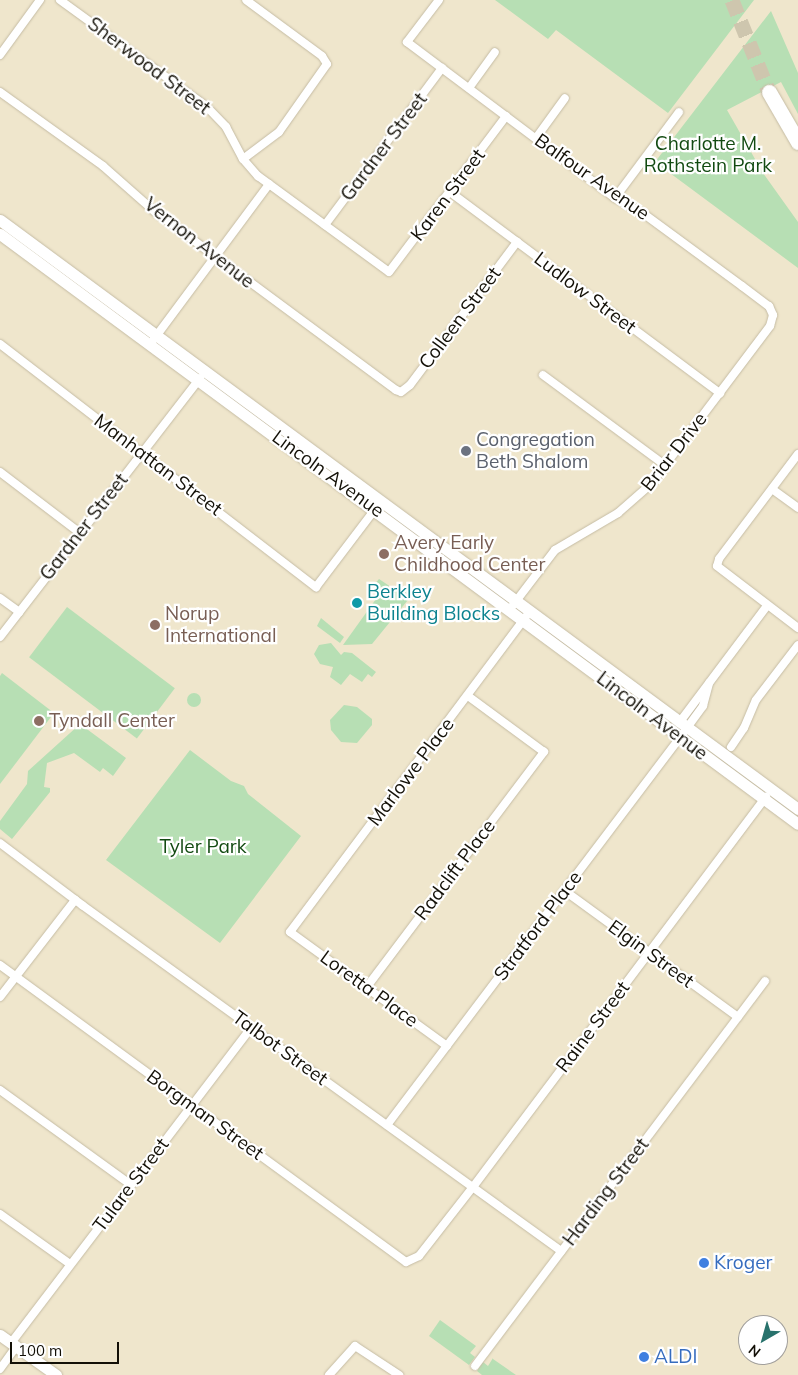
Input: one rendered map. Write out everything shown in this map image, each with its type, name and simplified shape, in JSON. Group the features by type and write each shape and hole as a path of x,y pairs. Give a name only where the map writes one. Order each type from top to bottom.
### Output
{"highway":[{"path":"769,92 798,142"}],"street":[{"path":"0,55 40,0"},
{"name":"Sherwood Street","path":"60,0 206,106 226,127 243,158 269,184 389,272"},
{"path":"243,158 279,132 327,64 322,56 246,0"},
{"name":"Balfour Avenue","path":"437,1 407,42 615,198 644,214 769,306 773,315"},
{"path":"469,88 496,52"},
{"name":"Gardner Street","path":"325,225 442,68"},
{"name":"Vernon Avenue","path":"0,92 103,166 154,211 401,392"},
{"path":"536,138 566,98"},
{"path":"615,198 679,112"},
{"name":"Karen Street","path":"389,272 506,116"},
{"path":"154,339 269,184"},
{"name":"Ludlow Street","path":"450,192 720,393"},
{"name":"Lincoln Avenue","path":"0,220 154,339 485,584 683,724 798,809"},
{"name":"Lincoln Avenue","path":"0,234 154,339"},
{"name":"Colleen Street","path":"401,392 410,384 517,242"},
{"name":"Briar Drive","path":"514,605 555,550 618,514 646,489 666,466 770,326 773,315"},
{"name":"Manhattan Street","path":"0,344 316,587 379,505"},
{"name":"Gardner Street","path":"0,637 202,375"},
{"path":"543,375 666,466"},
{"path":"798,454 717,563 719,570 798,628"},
{"path":"0,472 80,533"},
{"path":"772,489 798,508"},
{"path":"0,598 19,612"},
{"name":"Stratford Place","path":"387,1125 680,737 683,724 703,706 709,683 767,606"},
{"name":"Lincoln Avenue","path":"528,615 680,737 798,824"},
{"name":"Marlowe Place","path":"290,932 528,615"},
{"path":"731,747 744,728 756,700 798,645"},
{"name":"Radclift Place","path":"366,988 544,752 468,696"},
{"name":"Raine Street","path":"410,1261 418,1256 473,1187 772,790"},
{"name":"Talbot Street","path":"0,843 75,900 562,1251"},
{"name":"Elgin Street","path":"565,891 738,1017"},
{"path":"0,996 75,900"},
{"name":"Loretta Place","path":"290,932 447,1046"},
{"name":"Borgman Street","path":"0,965 193,1104 397,1258 410,1261"},
{"name":"Harding Street","path":"475,1366 765,981"},
{"name":"Tulare Street","path":"0,1369 13,1345 70,1264 252,1027"},
{"path":"0,1090 131,1184"},
{"path":"0,1214 70,1264"},
{"path":"0,1335 56,1375"},
{"path":"329,1375 355,1346 399,1375"}],"green space":[{"name":"Charlotte M. Rothstein Park","path":"495,0 754,0 668,113 556,30 548,39"},
{"name":"Charlotte M. Rothstein Park","path":"771,11 798,73 798,114 781,82 727,110 763,173 798,222 798,268 655,162"},
{"path":"379,579 403,595 406,591 412,595 372,644 343,645 381,592 373,586"},
{"path":"67,607 175,688 137,739 29,657"},
{"path":"321,618 344,637 340,643 317,626"},
{"path":"331,643 341,655 344,652 352,653 376,672 372,677 368,674 362,682 350,674 341,685 330,677 333,667 320,664 314,654 319,645"},
{"path":"2,673 54,713 0,784 0,676"},
{"path":"191,693 197,693 201,700 197,707 191,707 187,703 187,697"},
{"path":"344,705 357,707 372,719 372,725 357,743 341,742 331,730 330,720"},
{"path":"80,724 126,758 113,776 103,768 100,772 74,753 47,763 44,787 50,788 50,792 12,839 0,829 0,821 27,784 28,771"},
{"name":"Tyler Park","path":"190,750 231,781 244,786 248,794 301,836 220,943 106,860"},
{"path":"440,1320 476,1346 470,1353 475,1357 469,1365 429,1336"},
{"path":"493,1358 516,1375 482,1375 477,1371 483,1362 488,1366"}],"tunnel":[{"path":"732,0 769,92"}],"place":[{"name":"Congregation Beth Shalom","path":"466,451"},
{"name":"Avery Early Childhood Center","path":"384,554"},
{"name":"Berkley Building Blocks","path":"357,603"},
{"name":"Norup International","path":"155,625"},
{"name":"Tyndall Center","path":"39,721"},
{"name":"Kroger","path":"704,1263"},
{"name":"ALDI","path":"644,1357"}]}
